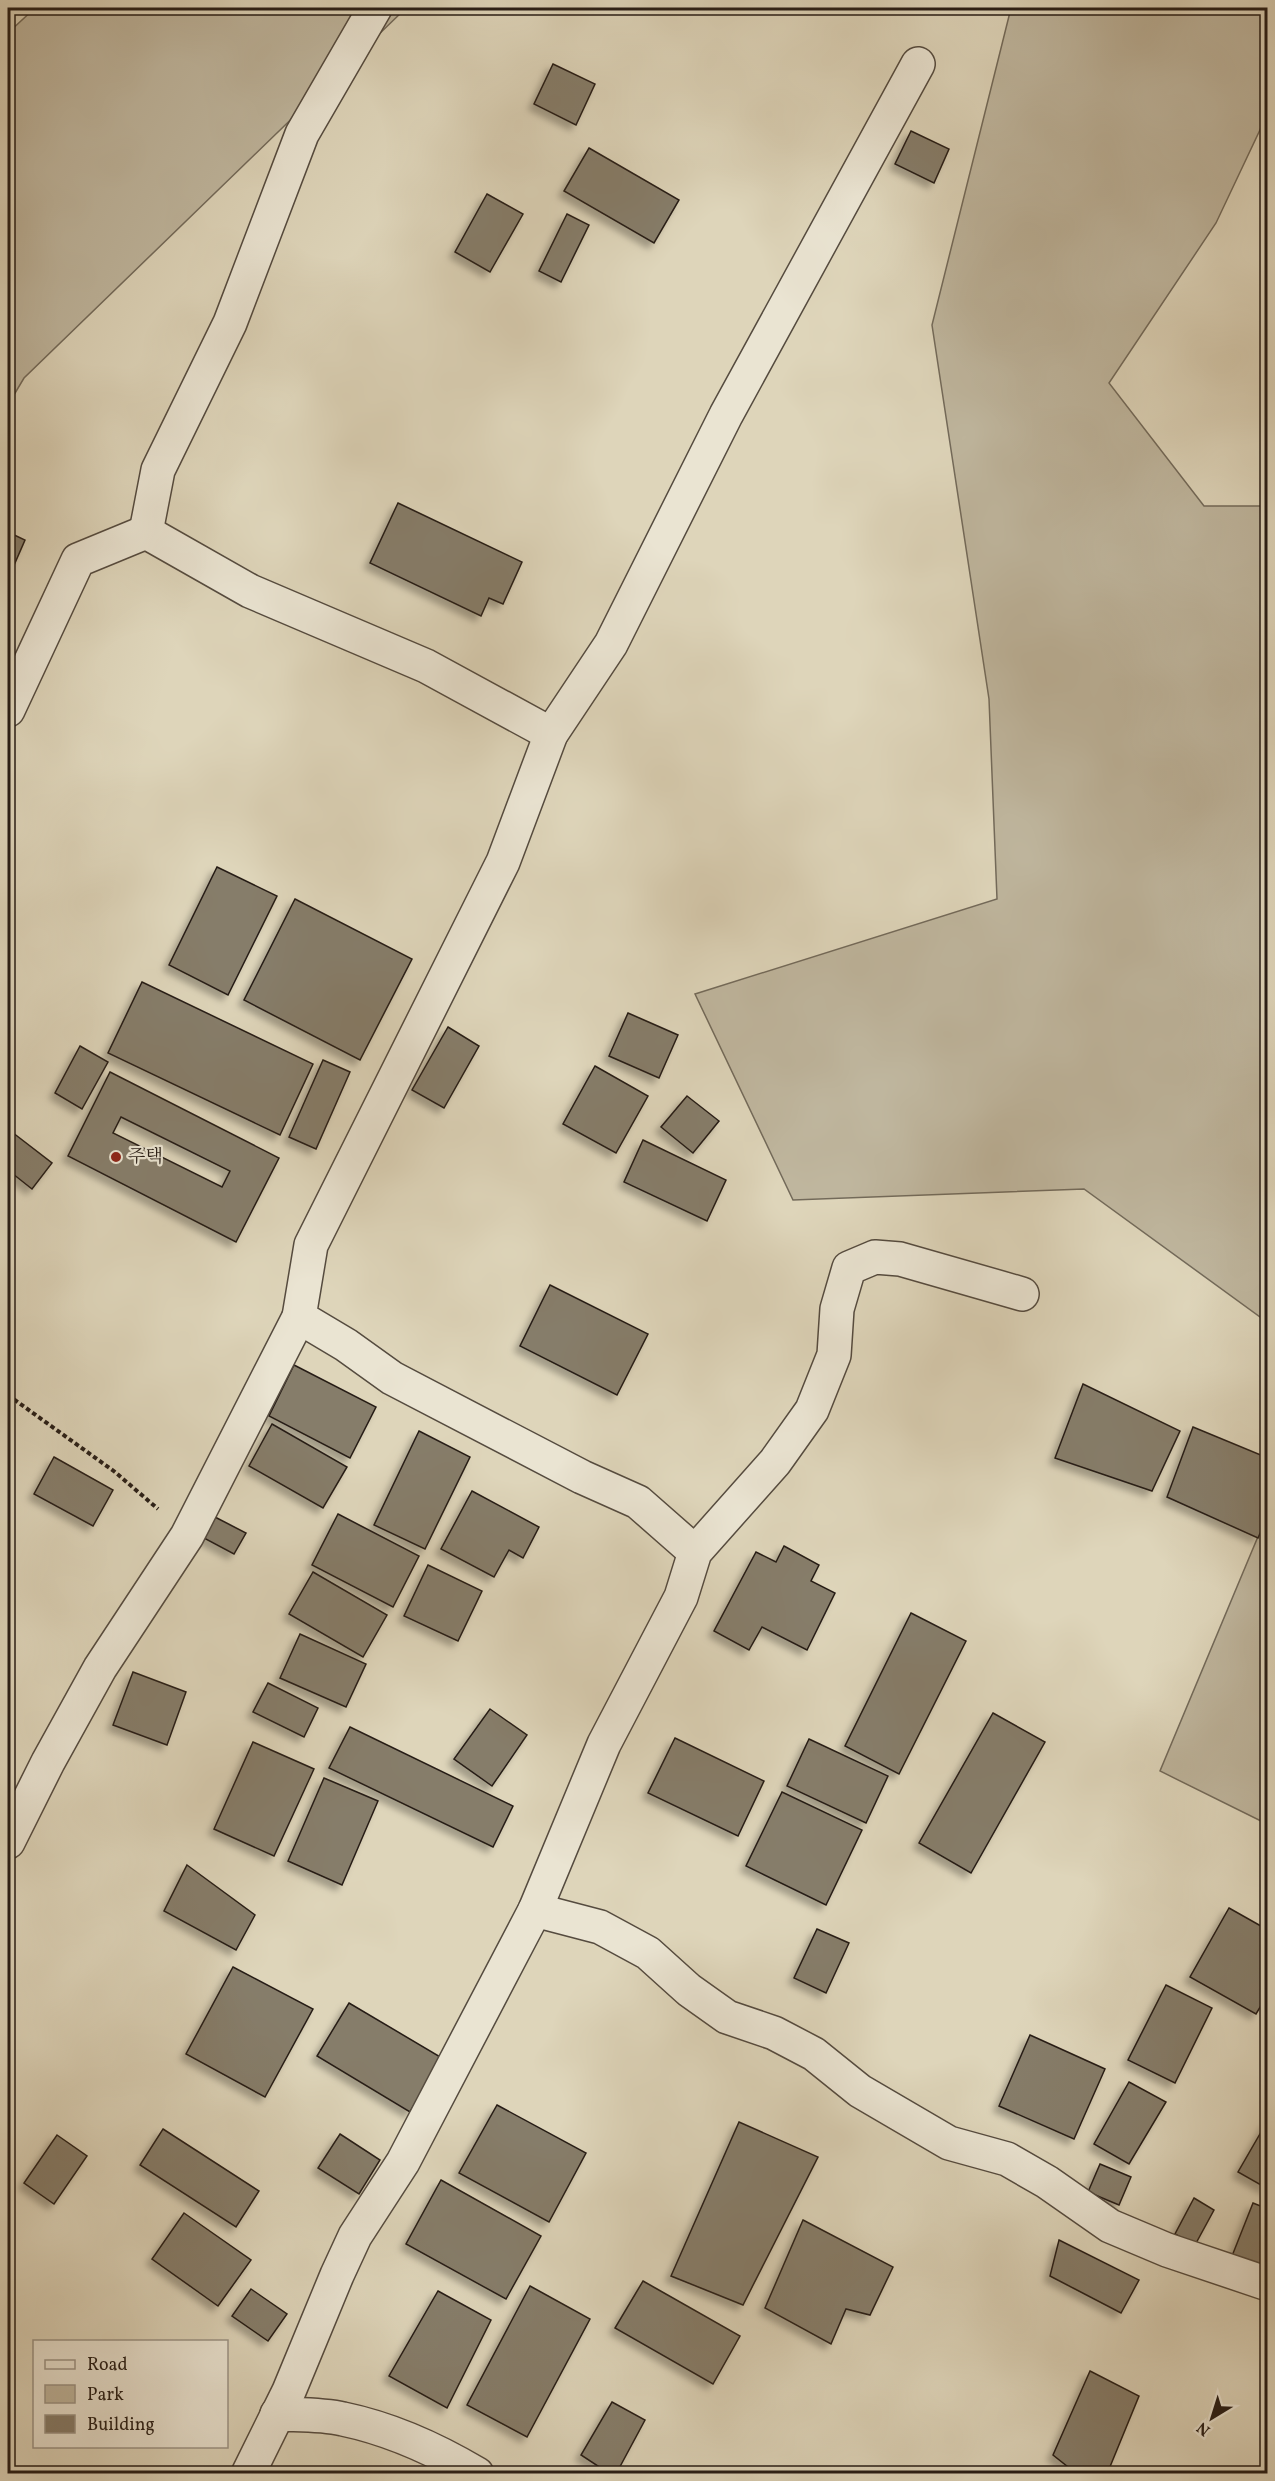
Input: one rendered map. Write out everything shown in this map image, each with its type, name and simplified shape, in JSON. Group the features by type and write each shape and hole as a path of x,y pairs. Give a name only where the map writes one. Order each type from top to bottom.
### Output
{"street":[{"path":"146,532 158,470 230,323 302,134 375,8"},
{"path":"8,1842 48,1762 100,1668 188,1536 299,1317 311,1245 503,861 551,734 611,644 726,415 918,64"},
{"path":"8,710 78,560 146,532"},
{"path":"146,532 250,591 426,666 551,734"},
{"path":"248,2474 289,2391 355,2236 403,2162 535,1910 604,1744 681,1597 695,1552 775,1462 812,1410 834,1355 837,1309 849,1268 875,1257 900,1259 1022,1294"},
{"path":"299,1317 392,1378 582,1477 638,1502 695,1552"},
{"path":"535,1910 600,1927 648,1953 689,1990 727,2017 774,2033 814,2054 860,2091 949,2143 1007,2158 1047,2182 1110,2226 1167,2250 1268,2284"},
{"path":"277,2414 342,2418 389,2432 440,2452 477,2474"}],"path":[{"path":"8,1395 115,1472 188,1536"}],"green space":[{"path":"35,8 406,8 24,378 8,405 8,30 10,31"},
{"path":"1011,8 1267,8 1267,115 1216,223 1109,383 1204,506 1267,506 1267,1322 1084,1189 793,1200 695,994 997,899 989,699 932,325"},
{"path":"1267,1515 1267,1824 1160,1771"}],"building":[{"path":"553,64 595,84 576,125 534,104"},
{"path":"911,131 949,149 934,183 895,164"},
{"path":"589,148 679,200 654,243 564,191"},
{"path":"487,194 523,214 490,272 455,252"},
{"path":"567,214 589,225 561,282 539,271"},
{"path":"398,503 522,562 503,604 489,598 481,616 370,563"},
{"path":"8,532 25,540 8,579"},
{"path":"217,867 277,896 228,995 169,965"},
{"path":"295,899 412,959 360,1060 244,1000"},
{"path":"142,982 313,1064 280,1135 108,1053"},
{"path":"628,1013 678,1035 659,1078 609,1056"},
{"path":"448,1027 479,1046 444,1108 412,1090"},
{"path":"80,1046 108,1062 82,1109 55,1093"},
{"path":"323,1060 350,1072 316,1149 289,1137"},
{"path":"595,1066 648,1096 616,1153 563,1124"},
{"name":"주택","path":"110,1072 279,1158 236,1242 68,1156","holes":["121,1117 230,1171 222,1187 113,1133"]},
{"path":"687,1096 719,1121 693,1153 661,1127"},
{"path":"8,1129 52,1163 32,1189 8,1170"},
{"path":"643,1140 726,1180 707,1221 624,1182"},
{"path":"550,1285 648,1334 617,1395 520,1346"},
{"path":"294,1365 376,1407 350,1458 269,1416"},
{"path":"1083,1384 1180,1431 1152,1491 1055,1458"},
{"path":"272,1424 347,1467 323,1508 249,1466"},
{"path":"1193,1427 1268,1458 1268,1515 1258,1538 1167,1497"},
{"path":"419,1431 470,1457 425,1549 374,1525"},
{"path":"54,1457 113,1490 93,1526 34,1494"},
{"path":"472,1491 539,1527 523,1558 509,1550 494,1577 441,1549"},
{"path":"338,1514 419,1556 393,1607 312,1565"},
{"path":"213,1516 246,1533 234,1554 202,1537"},
{"path":"784,1546 819,1565 811,1581 835,1593 807,1650 762,1627 749,1650 714,1631 756,1552 776,1562"},
{"path":"428,1565 482,1591 458,1641 404,1616"},
{"path":"313,1572 387,1615 363,1657 289,1614"},
{"path":"911,1613 966,1641 899,1774 845,1746"},
{"path":"300,1634 366,1664 346,1707 280,1678"},
{"path":"133,1672 186,1692 167,1745 113,1725"},
{"path":"268,1683 318,1708 304,1737 253,1712"},
{"path":"490,1709 527,1735 492,1786 454,1759"},
{"path":"993,1713 1045,1742 971,1873 919,1843"},
{"path":"350,1727 513,1806 493,1847 329,1768"},
{"path":"675,1738 764,1781 738,1836 648,1793"},
{"path":"809,1739 888,1776 866,1823 787,1786"},
{"path":"253,1742 314,1769 274,1856 214,1829"},
{"path":"324,1778 378,1801 342,1885 288,1861"},
{"path":"782,1792 862,1830 826,1905 746,1866"},
{"path":"187,1865 255,1915 236,1950 164,1911"},
{"path":"1229,1908 1268,1930 1268,1994 1256,2014 1190,1977"},
{"path":"817,1929 849,1943 826,1993 794,1978"},
{"path":"233,1967 313,2009 265,2097 186,2054"},
{"path":"1166,1985 1212,2008 1175,2083 1128,2060"},
{"path":"349,2003 442,2058 410,2112 317,2056"},
{"path":"1030,2035 1105,2069 1074,2139 999,2106"},
{"path":"1129,2082 1166,2102 1129,2164 1094,2144"},
{"path":"497,2105 586,2153 549,2222 459,2173"},
{"path":"1268,2120 1268,2189 1238,2172"},
{"path":"739,2122 818,2157 743,2305 671,2276"},
{"path":"163,2129 259,2191 236,2227 140,2165"},
{"path":"340,2134 380,2160 359,2194 318,2168"},
{"path":"57,2135 87,2156 54,2204 24,2183"},
{"path":"1100,2164 1131,2177 1119,2205 1088,2192"},
{"path":"441,2180 541,2236 506,2299 406,2244"},
{"path":"1194,2198 1214,2210 1195,2245 1175,2234"},
{"path":"1253,2203 1268,2209 1268,2269 1232,2256"},
{"path":"184,2213 251,2260 218,2306 152,2259"},
{"path":"803,2220 893,2267 870,2315 846,2309 831,2344 765,2308"},
{"path":"1059,2240 1139,2280 1121,2313 1050,2276"},
{"path":"643,2281 740,2336 713,2384 615,2328"},
{"path":"530,2286 590,2319 527,2437 467,2405"},
{"path":"251,2289 287,2314 268,2341 232,2316"},
{"path":"438,2291 491,2320 447,2408 389,2376"},
{"path":"1090,2371 1139,2396 1107,2474 1077,2474 1053,2455"},
{"path":"612,2402 645,2420 616,2474 610,2474 581,2455"}],"place":[{"name":"주택","path":"116,1157"}]}
